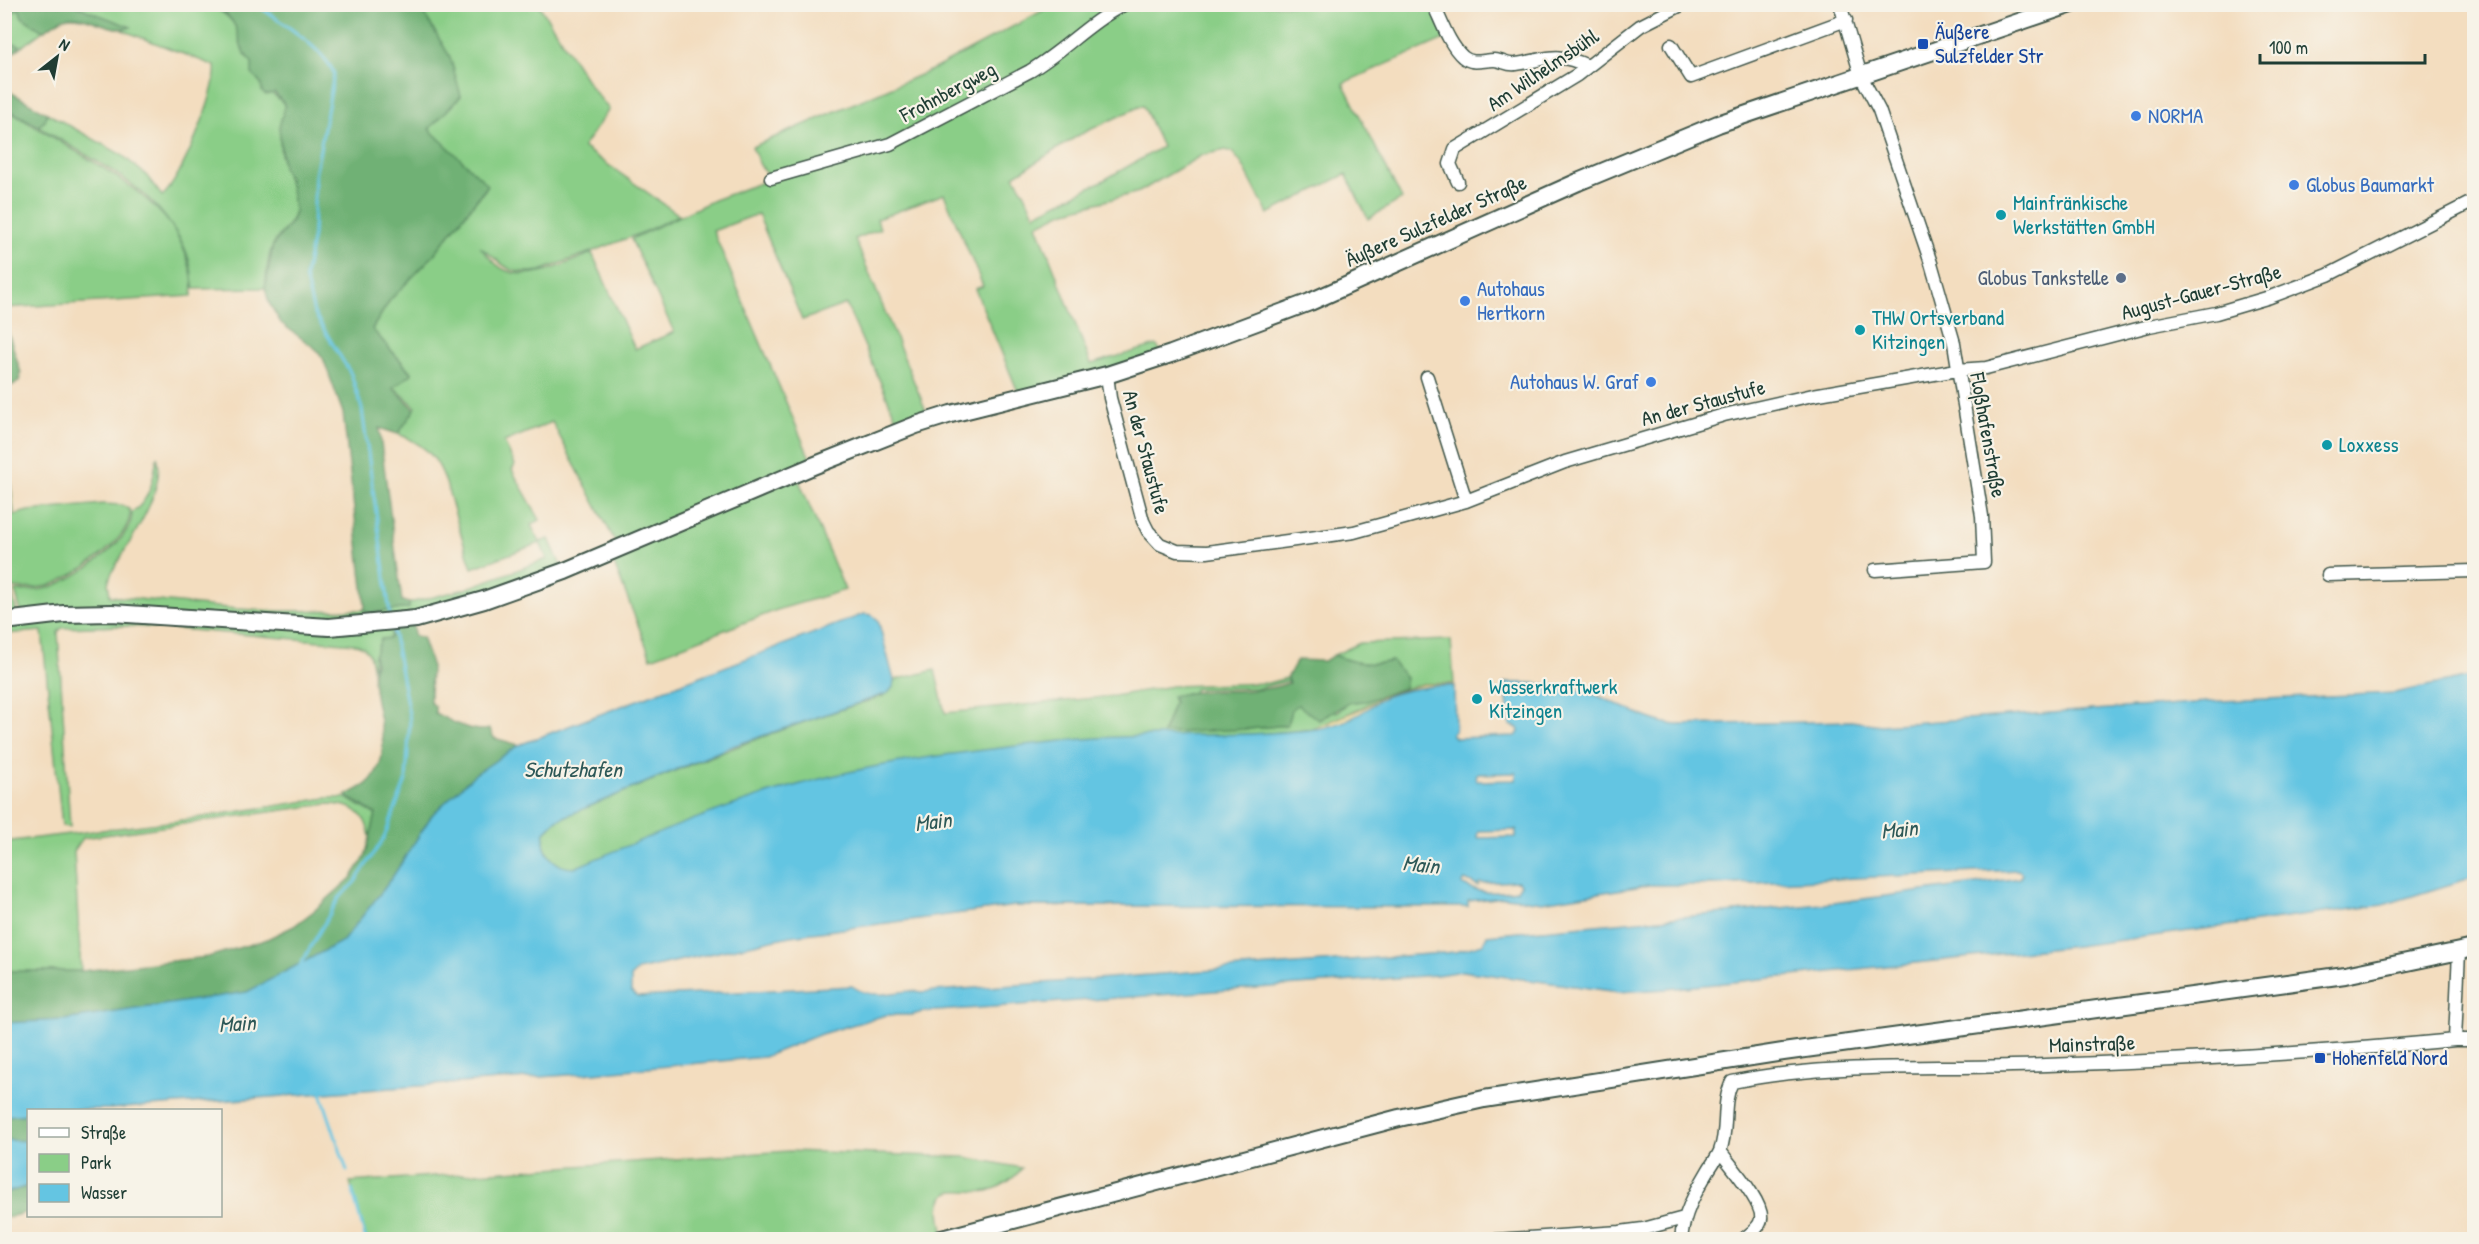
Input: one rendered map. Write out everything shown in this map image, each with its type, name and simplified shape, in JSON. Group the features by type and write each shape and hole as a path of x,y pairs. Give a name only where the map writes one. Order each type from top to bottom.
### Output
{"main road":[{"name":"Äußere Sulzfelder Straße","path":"4,621 54,615 112,613 174,615 302,627 361,626 416,619 484,600 565,571 813,466 951,414 1107,375 1171,354 1310,302 1578,182 1718,124 2072,4"},
{"path":"943,1239 1399,1118 1484,1099 1783,1052 2345,975 2467,950"}],"street":[{"name":"Frohnbergweg","path":"771,178 872,150 905,137 1030,71 1055,55 1090,25 1125,4"},
{"path":"1433,4 1456,50 1473,62 1493,60 1515,65 1550,57 1569,57 1588,66"},
{"name":"Am Wilhelmsbühl","path":"1458,182 1450,164 1455,149 1588,66 1640,26 1683,4"},
{"name":"Floßhafenstraße","path":"1840,4 1861,76 1879,110 1930,263 1954,344 1982,516 1984,562 1875,570"},
{"path":"1671,45 1691,77 1846,20"},
{"name":"August-Gauer-Straße","path":"1957,370 1986,368 2149,326 2216,313 2270,297 2328,275 2475,201"},
{"name":"An der Staustufe","path":"1107,375 1110,398 1143,521 1154,538 1167,548 1177,551 1207,552 1354,532 1466,501 1565,462 1724,415 1813,395 1957,370"},
{"path":"1427,376 1466,501"},
{"path":"2328,574 2475,571"},
{"path":"2455,1040 2467,950"},
{"name":"Mainstraße","path":"1720,1151 1726,1094 1732,1083 1767,1075 1843,1068 1952,1068 2109,1063 2320,1052 2475,1040"},
{"path":"1681,1239 1684,1218 1720,1151 1759,1205 1762,1217 1759,1226 1743,1239"},
{"path":"1496,1239 1620,1232 1643,1229 1684,1218"}],"green space":[{"path":"5,4 73,5 131,27 114,28 73,17 64,18 43,31 22,17 19,8 5,17"},
{"path":"73,5 210,5 233,23 243,52 252,62 258,82 285,105 280,153 295,207 291,221 276,239 272,248 265,288 194,289 187,257 174,230 158,208 138,189 115,173 38,126 45,121 47,113 122,155 146,175 162,196 170,188 188,155 211,94 215,66 122,30 130,27"},
{"path":"210,5 419,5 450,57 461,96 429,129 488,185 431,258 390,300 372,329 412,374 393,388 415,409 398,434 379,428 402,601 409,603 409,608 370,613 364,610 343,413 323,358 317,350 281,323 269,303 265,288 273,245 292,221 295,212 289,179 283,168 279,127 285,105 275,93 266,95 262,92 261,84 252,74 252,62 243,50 232,21"},
{"path":"419,5 539,5 591,87 609,109 583,147 679,215 644,232 540,271 512,270 480,247 501,268 527,274 550,270 592,253 635,349 674,332 631,239 714,200 771,179 760,165 752,147 934,69 1053,5 1429,5 1447,38 1343,83 1402,199 1368,219 1346,174 1268,214 1242,164 1232,152 1226,150 1202,155 1139,192 1063,212 1037,225 1091,364 1156,345 1163,354 1019,394 975,289 983,286 944,194 877,219 880,229 855,239 929,418 901,429 846,304 802,320 758,214 713,231 812,463 617,545 552,422 504,442 515,465 512,470 540,520 531,525 540,542 549,539 562,568 387,621 21,612 15,591 40,590 59,584 87,568 113,547 130,524 132,512 144,501 153,479 157,456 159,470 152,500 112,572 108,583 110,596 237,609 364,610 370,613 409,608 409,603 465,589 547,559 540,543 472,568 438,465 424,448 398,434 416,407 394,387 412,373 372,329 390,300 431,258 488,186 429,129 461,96 450,57","holes":["1143,105 1162,147 1104,180 1034,215 1014,176 1079,135"]},
{"path":"20,8 22,17 43,31 17,50 19,45 6,39 9,33 5,35 5,17"},
{"path":"9,32 6,39 20,45 17,50 5,58 5,35"},
{"path":"5,89 47,113 45,121 38,126 5,108"},
{"path":"5,109 114,175 155,207 172,226 184,247 192,270 192,296 5,308"},
{"path":"5,322 21,373 19,381 5,390"},
{"path":"4,428 14,512 5,515 4,515"},
{"path":"797,476 845,590 780,609 651,658 611,556"},
{"path":"103,504 122,505 130,510 128,522 122,533 100,556 72,575 48,586 27,589 6,587 5,517 28,511"},
{"path":"5,591 11,592 17,613 5,619"},
{"path":"64,616 394,625 390,638 381,640 374,656 373,674 371,659 367,651 355,644 167,628 122,626 62,628 58,632 70,827 62,826 42,631 5,634 5,623"},
{"path":"413,622 414,636 422,637 431,664 430,702 435,706 435,713 469,728 490,729 494,738 519,745 474,775 432,815 390,881 343,941 247,992 64,1020 5,1023 5,971 81,971 208,957 265,940 294,926 351,878 365,857 376,814 346,796 369,782 375,774 383,750 374,686 374,656 381,639 390,638 394,625"},
{"path":"1451,640 1454,684 1423,684 1397,691 1315,729 1261,734 1115,738 867,769 761,796 574,868 555,862 545,846 545,832 557,820 719,754 801,723 884,696 893,687 894,680 935,670 945,713 1114,696 1172,686 1268,683 1287,678 1288,681 1259,688 1194,689 1194,692 1172,696 1174,702 1163,732 1249,729 1287,725 1291,710 1298,705 1337,712 1350,702 1367,701 1404,687 1392,661 1363,663 1334,655 1360,643"},
{"path":"1334,655 1363,663 1392,661 1406,678 1404,688 1367,701 1350,702 1319,720 1298,705 1291,710 1287,725 1163,733 1174,702 1172,696 1274,687 1289,683 1287,678 1297,660 1324,661"},
{"path":"326,798 346,798 376,815 370,837 365,821 356,811 336,804 327,804 83,838 74,851 81,971 5,971 4,842 176,821"},
{"path":"27,1114 27,1141 5,1140 5,1116"},
{"path":"789,1151 965,1157 1022,1168 1003,1185 993,1189 984,1192 955,1191 948,1193 941,1203 940,1210 945,1238 938,1240 366,1239 350,1182"},
{"path":"27,1186 27,1212 5,1218 5,1193"}],"sand":[{"path":"1423,684 1454,684 1454,686 1399,693 1381,700 1351,720 1327,728 1314,728 1363,708 1381,697"}],"water":[{"path":"864,614 872,615 878,620 894,680 893,687 888,693 730,747 557,820 545,832 545,846 550,857 560,865 574,868 658,833 743,802 801,784 863,769 958,753 1085,739 1309,730 1345,721 1382,698 1413,689 1435,686 1454,686 1455,730 1451,734 1455,738 1516,736 1519,732 1518,728 1510,725 1505,683 1541,684 1575,689 1598,696 1646,717 1677,725 1851,721 1881,725 2222,701 2395,693 2474,676 2474,877 2383,905 2077,946 1667,989 1619,992 1462,971 1437,975 923,1012 912,1015 886,1015 821,1034 764,1057 594,1073 110,1109 27,1109 27,1114 5,1116 5,1023 64,1020 247,992 343,941 390,881 432,815 474,775 519,745","holes":["1516,773 1516,780 1476,781 1477,774","1516,830 1516,837 1477,838 1478,831","2018,870 2022,873 2020,878 1833,903 1487,935 1483,944 1455,952 880,994 871,994 852,986 637,997 631,991 631,976 638,970 790,936 1015,906 1468,907 1468,901 1506,897 1542,902 1649,885 1714,885","1465,880 1478,886 1479,883 1518,881 1521,884 1517,890 1482,892 1462,884"]},
{"path":"5,1140 27,1141 27,1186 5,1193"}],"waterway":[{"path":"255,4 311,45 322,55 334,74 315,176 313,235 305,277 314,313 351,374 362,409 390,614"},
{"path":"299,967 339,898 355,882 384,838 406,780 410,720 393,631"},
{"path":"321,1093 347,1171"},
{"path":"352,1189 366,1240"}],"place":[{"name":"Äußere Sulzfelder Str","path":"1923,44"},
{"name":"NORMA","path":"2136,116"},
{"name":"Globus Baumarkt","path":"2294,185"},
{"name":"Mainfränkische Werkstätten GmbH","path":"2001,215"},
{"name":"Globus Tankstelle","path":"2121,278"},
{"name":"Autohaus Hertkorn","path":"1465,301"},
{"name":"THW Ortsverband Kitzingen","path":"1860,330"},
{"name":"Autohaus W. Graf","path":"1651,382"},
{"name":"Loxxess","path":"2327,445"},
{"name":"Wasserkraftwerk Kitzingen","path":"1477,699"},
{"name":"Hohenfeld Nord","path":"2320,1058"}],"water label":[{"name":"Schutzhafen","path":"573,769"},
{"name":"Main","path":"933,821"},
{"name":"Main","path":"1899,829"},
{"name":"Main","path":"1421,864"},
{"name":"Main","path":"237,1023"}]}
